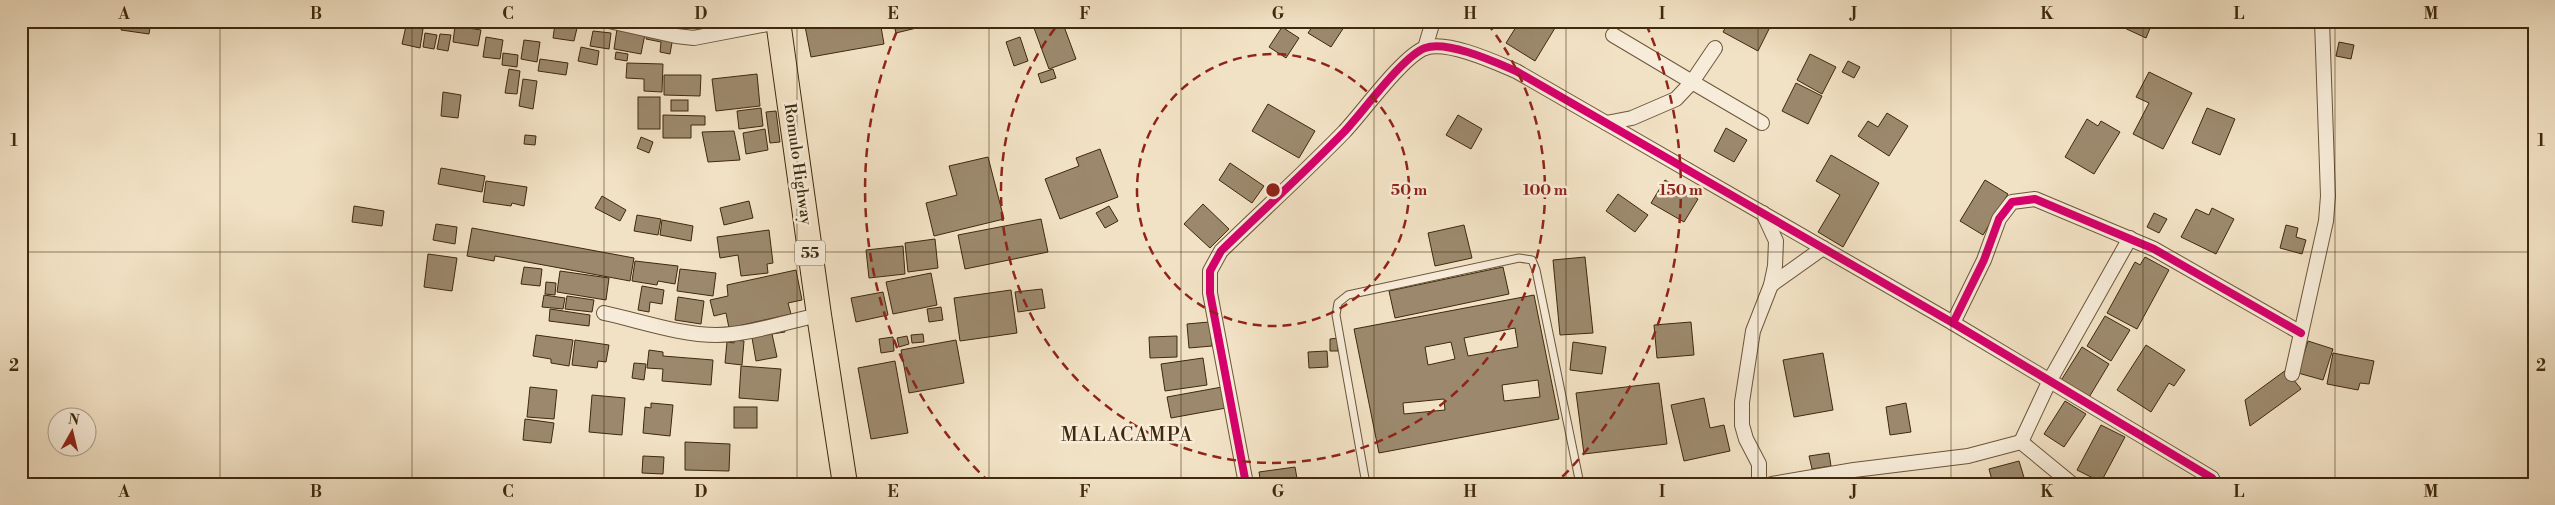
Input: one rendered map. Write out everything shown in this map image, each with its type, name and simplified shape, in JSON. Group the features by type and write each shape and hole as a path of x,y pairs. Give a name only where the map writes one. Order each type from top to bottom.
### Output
{"highway":[{"name":"Romulo Highway","path":"778,22 819,315 846,484"}],"street":[{"path":"609,21 676,36 694,38 778,22"},
{"path":"1426,48 1433,21"},
{"path":"2292,374 2326,221 2328,196 2322,21"},
{"path":"1613,35 1762,123"},
{"path":"1246,484 1210,293 1210,271 1221,251 1344,131 1408,59 1426,48 1441,45 1495,62 1516,71 1953,323 2212,478"},
{"path":"1606,123 1632,118 1676,99 1692,82 1715,48"},
{"path":"1953,323 1984,260 1999,219 2012,202 2034,199 2154,249 2301,333"},
{"path":"1759,484 1759,464 1746,440 1742,425 1742,402 1753,331 1771,285 1776,241 1763,213"},
{"path":"2021,442 2050,380 2130,238"},
{"path":"1771,285 1823,248"},
{"path":"604,313 698,334 717,335 732,334 819,315"},
{"path":"1772,484 1854,470 1968,456 2021,442"},
{"path":"2021,442 2072,484"}],"lane":[{"path":"1366,484 1336,315 1338,304 1348,295 1519,258 1532,260 1536,270 1580,484"}],"building":[{"path":"123,21 151,21 149,34 121,30"},
{"path":"471,21 490,21 490,28 470,26"},
{"path":"496,21 515,21 514,27 496,24"},
{"path":"655,21 706,21 705,30 654,24"},
{"path":"804,21 880,21 884,44 811,57"},
{"path":"893,21 937,21 937,23 896,33"},
{"path":"988,21 1001,21 990,25"},
{"path":"1053,21 1062,21 1076,59 1049,69 1034,28"},
{"path":"1316,21 1348,21 1331,47 1308,33"},
{"path":"1514,21 1544,21 1555,28 1535,61 1506,43 1516,27 1512,25"},
{"path":"1729,21 1773,21 1758,51 1723,32"},
{"path":"2120,21 2153,21 2146,38 2118,25"},
{"path":"555,24 577,28 574,41 553,38"},
{"path":"406,26 423,29 420,48 402,44"},
{"path":"455,26 481,30 478,46 453,42"},
{"path":"1282,27 1299,38 1286,58 1269,47"},
{"path":"617,29 645,34 641,54 614,49"},
{"path":"593,31 611,33 609,49 590,46"},
{"path":"425,33 437,35 434,49 423,47"},
{"path":"647,33 673,37 670,54 660,52 661,42 646,39"},
{"path":"440,34 451,35 448,51 437,49"},
{"path":"486,37 503,40 500,59 483,57"},
{"path":"1020,37 1028,61 1014,66 1006,42"},
{"path":"524,40 540,42 537,62 521,59"},
{"path":"2339,42 2354,45 2351,59 2336,56"},
{"path":"581,47 599,51 597,65 578,61"},
{"path":"616,52 628,54 627,61 615,59"},
{"path":"503,53 518,55 517,67 502,65"},
{"path":"1810,54 1836,67 1822,94 1797,80"},
{"path":"540,59 568,63 566,75 538,71"},
{"path":"1848,61 1860,67 1854,78 1842,72"},
{"path":"627,63 663,64 662,92 644,91 644,79 626,78"},
{"path":"509,69 520,71 517,94 505,93"},
{"path":"1053,69 1056,78 1041,83 1038,74"},
{"path":"2149,72 2192,93 2163,149 2133,134 2149,103 2136,97"},
{"path":"757,74 760,106 716,111 712,79"},
{"path":"664,75 701,75 700,96 664,95"},
{"path":"523,79 537,81 533,109 519,106"},
{"path":"1796,83 1822,96 1808,124 1782,111"},
{"path":"443,92 461,95 458,118 441,116"},
{"path":"638,97 660,97 660,129 638,129"},
{"path":"671,100 688,100 688,111 671,111"},
{"path":"1268,104 1315,131 1299,158 1252,131"},
{"path":"761,108 763,126 739,129 737,111"},
{"path":"2207,108 2235,119 2220,155 2192,143"},
{"path":"776,111 780,142 770,143 766,112"},
{"path":"1887,113 1908,126 1889,156 1858,136 1868,121 1878,127"},
{"path":"663,115 705,116 705,125 691,125 691,138 663,138"},
{"path":"1458,115 1482,129 1471,149 1446,135"},
{"path":"2087,119 2098,126 2101,121 2120,132 2094,174 2065,157"},
{"path":"1726,128 1747,140 1734,162 1714,151"},
{"path":"765,129 768,150 746,154 743,133"},
{"path":"734,131 740,160 708,162 702,132"},
{"path":"525,135 536,136 535,145 524,144"},
{"path":"641,137 653,142 649,153 637,148"},
{"path":"1100,149 1118,197 1060,219 1045,179 1079,166 1076,158"},
{"path":"1831,155 1879,183 1843,247 1818,232 1840,195 1816,181"},
{"path":"988,157 1004,219 934,236 926,203 957,195 949,166"},
{"path":"1230,163 1264,186 1252,203 1219,180"},
{"path":"441,168 485,176 482,192 438,184"},
{"path":"1665,180 1698,199 1684,222 1651,203"},
{"path":"1985,180 2008,194 1983,235 1960,221"},
{"path":"486,181 527,187 524,206 512,203 511,206 483,202"},
{"path":"1618,194 1648,215 1635,232 1606,211"},
{"path":"602,196 626,210 620,221 595,208"},
{"path":"749,201 753,218 724,225 720,208"},
{"path":"1203,204 1229,229 1210,248 1184,224"},
{"path":"354,206 384,211 382,226 352,222"},
{"path":"1109,206 1118,221 1105,228 1096,213"},
{"path":"2212,208 2234,219 2216,254 2181,237 2196,209 2209,215"},
{"path":"2154,213 2167,219 2159,233 2147,227"},
{"path":"637,215 661,219 658,235 634,231"},
{"path":"1041,219 1048,252 965,269 958,235"},
{"path":"662,220 693,226 691,241 660,235"},
{"path":"436,224 457,227 455,244 433,240"},
{"path":"1464,225 1472,258 1435,266 1428,233"},
{"path":"2286,225 2298,228 2296,237 2306,240 2302,254 2280,248"},
{"path":"472,228 634,258 630,281 495,256 494,261 467,256"},
{"path":"769,230 773,263 767,264 768,273 741,276 738,255 720,258 717,237"},
{"path":"935,239 938,268 908,272 905,243"},
{"path":"903,246 905,274 869,278 866,250"},
{"path":"428,254 457,258 452,291 424,287"},
{"path":"1585,257 1593,333 1560,335 1553,260"},
{"path":"2145,257 2169,270 2137,329 2107,313 2135,262 2140,265"},
{"path":"635,261 678,266 675,284 658,281 657,285 632,281"},
{"path":"524,267 542,269 540,286 521,284"},
{"path":"1503,267 1509,294 1395,318 1389,291"},
{"path":"680,269 716,273 713,296 677,291"},
{"path":"796,270 802,300 788,303 791,314 729,328 726,313 714,316 710,300 728,296 727,285"},
{"path":"560,271 609,278 606,300 557,292"},
{"path":"931,273 937,305 893,314 886,282"},
{"path":"546,282 556,283 555,295 545,294"},
{"path":"642,286 664,290 662,304 650,302 649,312 638,310"},
{"path":"1042,289 1045,308 1018,312 1015,292"},
{"path":"1011,290 1017,333 960,341 954,298"},
{"path":"883,292 888,315 856,322 851,298"},
{"path":"544,295 565,298 563,309 542,307"},
{"path":"1534,295 1559,419 1379,453 1354,329","holes":["1515,328 1518,347 1468,356 1464,338","1451,342 1455,359 1428,365 1425,347","1538,380 1540,397 1504,401 1502,385","1444,399 1445,410 1404,414 1403,403"]},
{"path":"567,296 594,300 592,312 565,309"},
{"path":"678,297 704,301 701,324 675,320"},
{"path":"941,307 943,320 929,322 927,309"},
{"path":"550,309 590,315 589,326 549,321"},
{"path":"2105,316 2130,330 2111,361 2087,346"},
{"path":"1209,322 1212,346 1189,348 1187,324"},
{"path":"1691,322 1694,355 1657,358 1654,325"},
{"path":"784,326 785,332 772,334 777,357 756,361 751,332"},
{"path":"923,334 924,342 912,343 911,335"},
{"path":"536,335 573,340 569,366 551,363 551,359 533,356"},
{"path":"907,336 909,344 899,347 897,338"},
{"path":"1177,336 1177,357 1150,358 1149,337"},
{"path":"893,337 894,351 881,353 879,339"},
{"path":"1338,338 1338,351 1330,351 1330,339"},
{"path":"575,340 609,345 606,362 598,361 597,368 572,365"},
{"path":"735,340 744,341 742,365 725,363 727,342 734,343"},
{"path":"956,340 964,383 909,393 901,350"},
{"path":"2308,341 2333,349 2323,380 2298,373"},
{"path":"1573,342 1606,347 1602,374 1570,370"},
{"path":"2146,345 2185,370 2174,386 2169,383 2151,412 2117,390"},
{"path":"2082,347 2109,364 2088,399 2060,382"},
{"path":"649,350 663,352 663,356 713,360 711,385 662,381 663,369 647,368"},
{"path":"1327,351 1328,367 1309,368 1308,352"},
{"path":"1823,353 1833,410 1794,417 1783,360"},
{"path":"2333,353 2374,361 2369,384 2360,383 2358,390 2327,384"},
{"path":"1203,358 1207,385 1165,391 1161,364"},
{"path":"895,361 908,433 871,439 858,368"},
{"path":"634,363 646,364 644,380 632,378"},
{"path":"741,366 781,369 778,401 739,398"},
{"path":"2286,370 2301,389 2250,426 2245,400"},
{"path":"1659,383 1667,444 1584,454 1576,393"},
{"path":"530,387 557,390 554,419 527,417"},
{"path":"1222,387 1226,408 1171,418 1167,397"},
{"path":"592,395 625,398 622,435 589,432"},
{"path":"1704,398 1710,428 1724,425 1730,451 1684,461 1671,405"},
{"path":"2065,401 2086,414 2064,447 2044,434"},
{"path":"651,403 673,405 670,436 643,433 645,407 651,408"},
{"path":"1906,403 1911,432 1890,435 1886,407"},
{"path":"734,407 757,407 757,428 734,428"},
{"path":"525,419 554,423 551,443 523,440"},
{"path":"2101,425 2125,437 2101,482 2077,470"},
{"path":"685,442 730,444 729,471 685,470"},
{"path":"1829,453 1831,466 1812,469 1809,456"},
{"path":"643,456 664,457 663,474 642,473"},
{"path":"2019,461 2026,484 1993,484 1989,469"},
{"path":"1295,467 1298,484 1261,484 1259,472"},
{"path":"1222,480 1223,484 1205,484"}],"cycle path":[{"path":"1246,484 1210,293 1210,271 1221,251 1344,132 1383,85 1416,53 1434,46 1458,49 1516,71 1953,323 2212,478"},
{"path":"1953,323 1984,260 1999,219 2012,202 2035,199 2154,249 2301,333"}],"district":[{"name":"MALACAMPA","path":"1127,435"}]}
